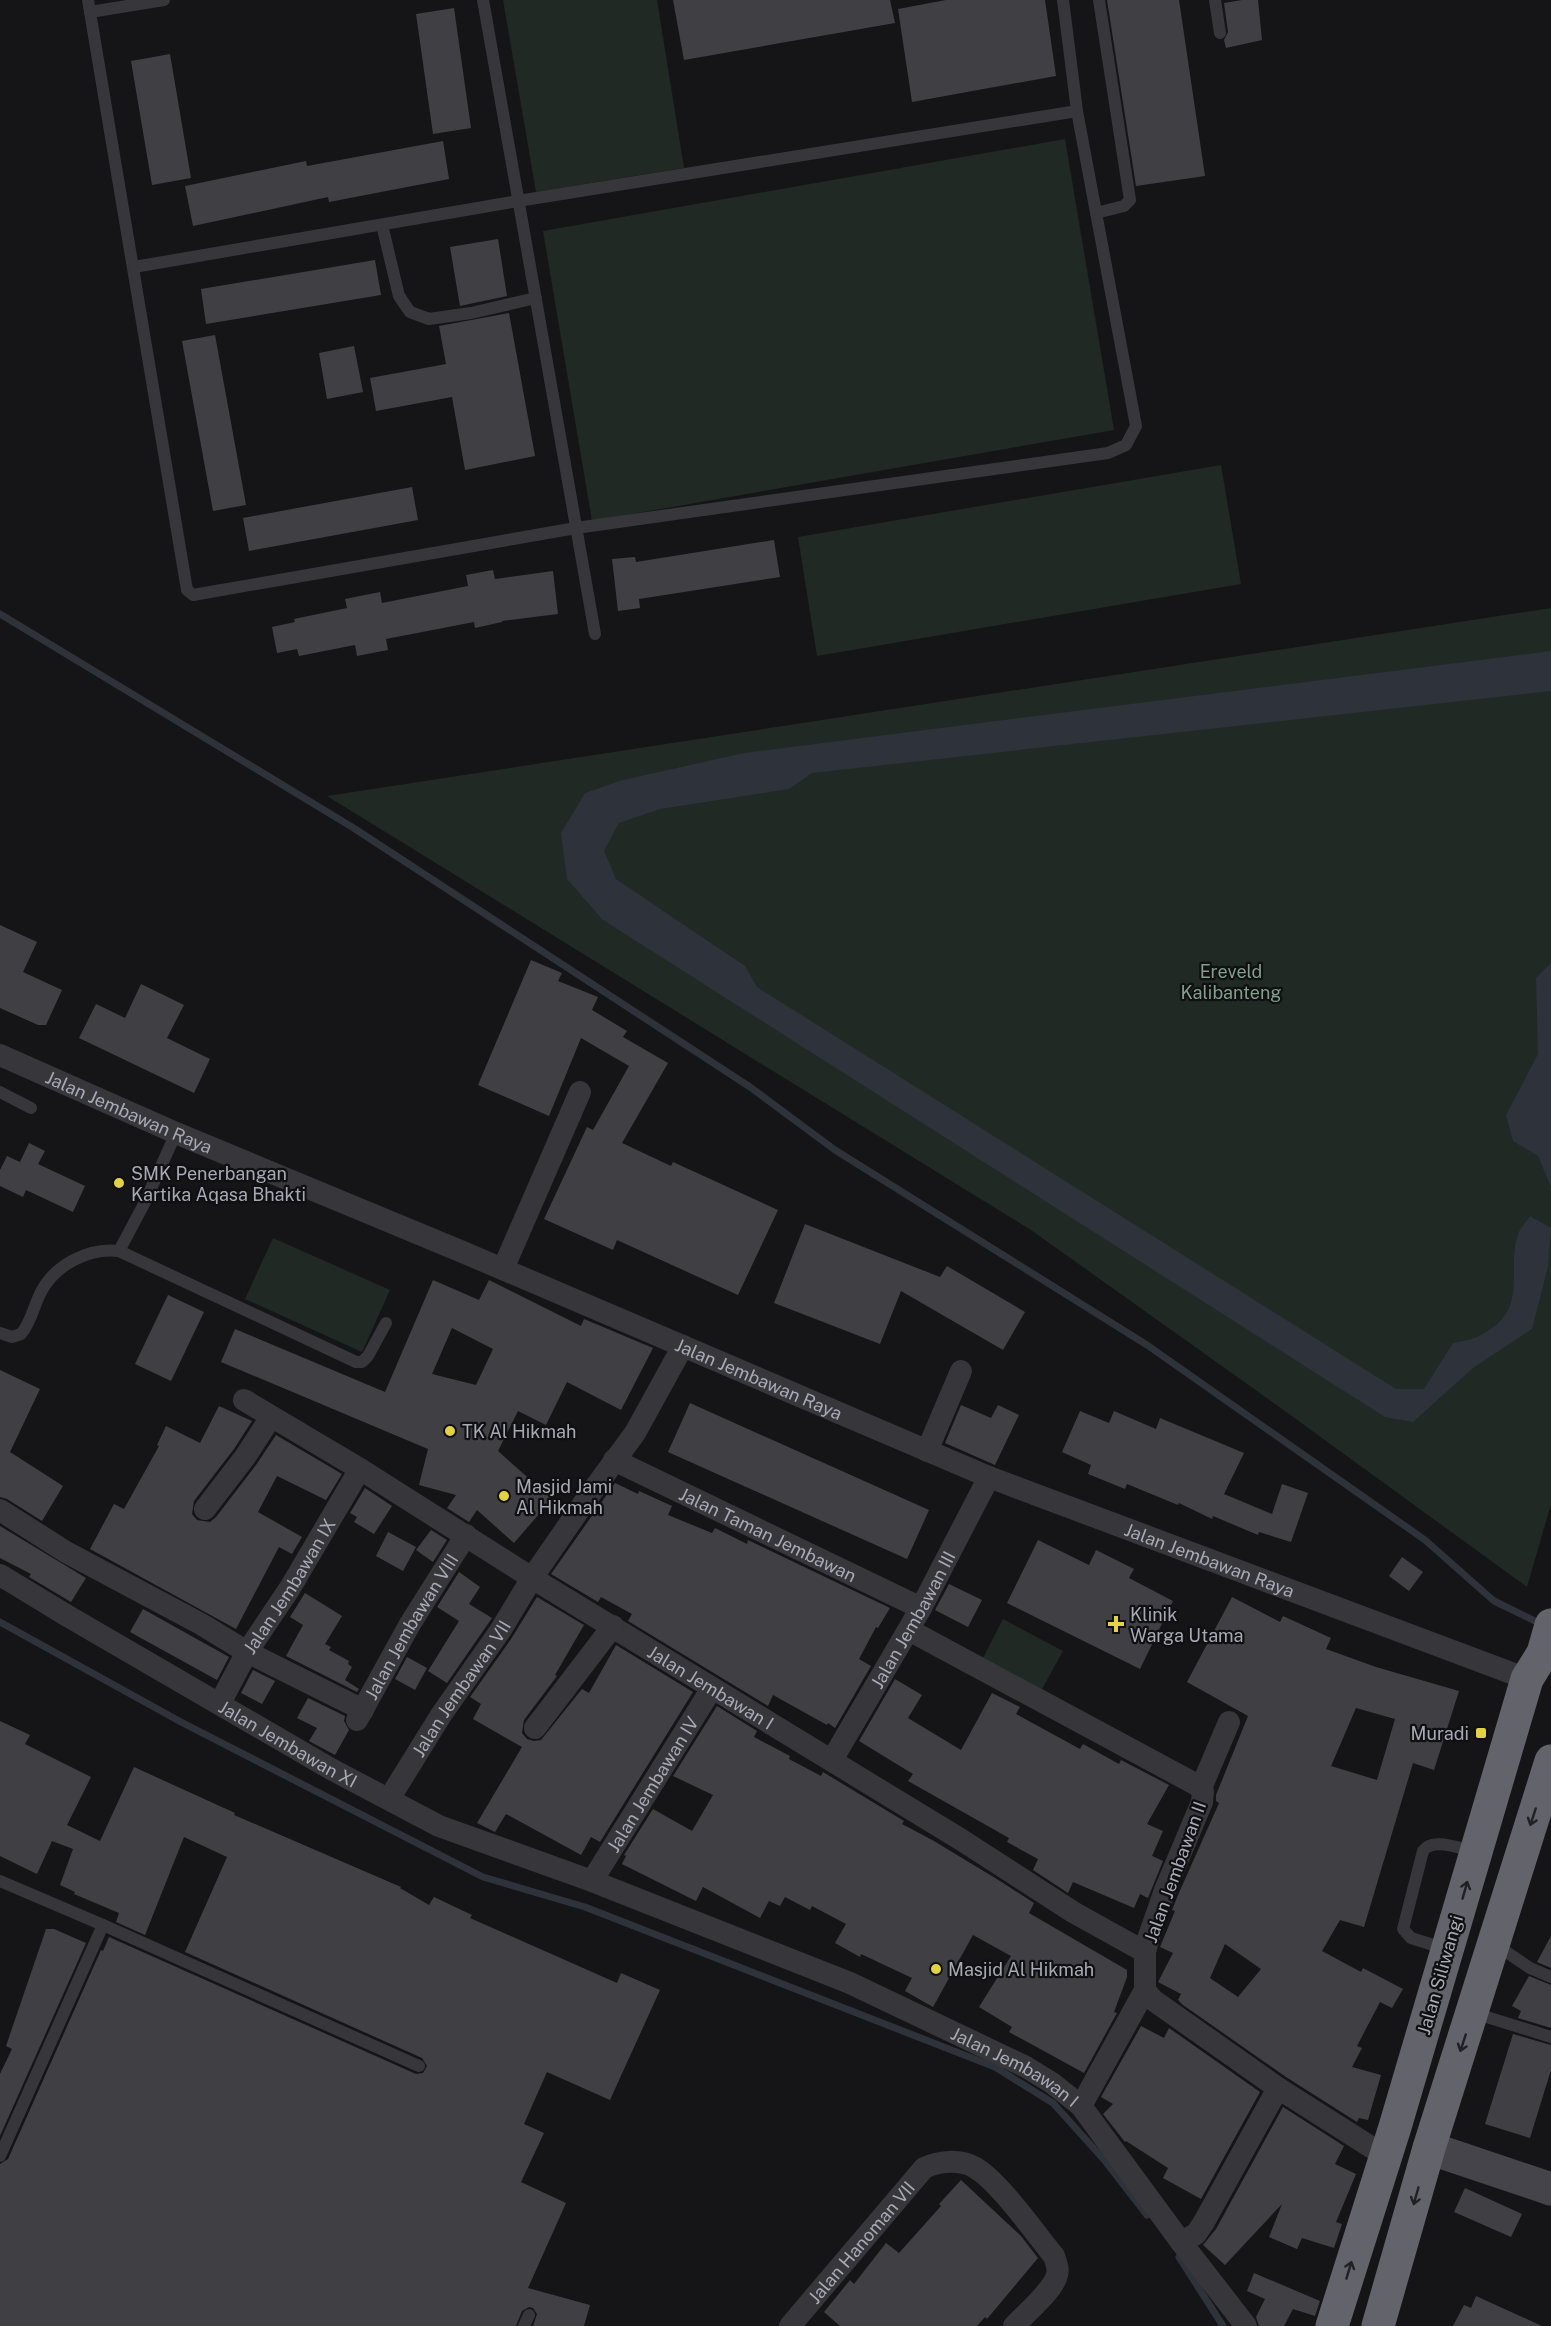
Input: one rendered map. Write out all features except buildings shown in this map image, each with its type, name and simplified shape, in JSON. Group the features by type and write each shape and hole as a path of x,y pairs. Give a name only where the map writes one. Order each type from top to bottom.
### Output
{"highway":[{"name":"Jalan Siliwangi","path":"1332,2326 1476,1852 1540,1652"},
{"path":"1378,2326 1493,1942 1551,1761"}],"street":[{"name":"Jalan Jembawan Raya","path":"0,1054 176,1133 503,1269 989,1477 1540,1652"},
{"path":"503,1269 580,1092"},
{"name":"Jalan Jembawan VII","path":"389,1799 441,1715 532,1578 635,1433 683,1346"},
{"path":"927,1451 961,1371"},
{"name":"Jalan Jembawan I","path":"244,1400 360,1469 532,1578 960,1839 1073,1912 1145,1952 1145,1990 1081,2106 1052,2083 1026,2067 850,1983 592,1881"},
{"path":"206,1509 271,1418"},
{"name":"Jalan Taman Jembawan","path":"614,1460 921,1608"},
{"name":"Jalan Jembawan IX","path":"220,1703 247,1652 290,1588 360,1469"},
{"name":"Jalan Jembawan III","path":"832,1760 921,1608 989,1477"},
{"path":"0,1510 66,1552 201,1624 247,1652"},
{"name":"Jalan Jembawan VIII","path":"247,1652 360,1715 410,1624 465,1534"},
{"name":"Jalan Jembawan XI","path":"0,1575 331,1769 439,1826 592,1881"},
{"path":"535,1728 613,1626"},
{"path":"909,1629 1202,1790"},
{"name":"Jalan Jembawan IV","path":"592,1881 712,1688"},
{"name":"Jalan Jembawan II","path":"1145,1952 1165,1890 1202,1802 1202,1790 1228,1722"},
{"path":"1145,1990 1153,2000 1278,2088 1385,2156"},
{"path":"1181,2242 1196,2234 1204,2222 1278,2088"},
{"path":"1081,2106 1246,2326"},
{"path":"1430,2148 1551,2189"},
{"name":"Jalan Hanoman VII","path":"790,2326 915,2178 924,2168 934,2163 971,2165 987,2175 1054,2256 1058,2267 1051,2286 1014,2326"}],"lane":[{"path":"164,0 89,6 187,590 193,595 576,528 1108,453 1126,445 1137,426 1077,111 1063,0"},
{"path":"483,0 595,634"},
{"path":"1096,213 1124,206 1130,200 1099,0"},
{"path":"1215,0 1221,33"},
{"path":"134,267 518,201 1077,111"},
{"path":"382,225 399,296 410,312 429,319 471,313 536,298"},
{"path":"0,1092 31,1108"},
{"path":"119,1251 144,1204 176,1133"},
{"path":"0,1333 8,1337 21,1334 42,1290 62,1268 89,1253 106,1249 119,1251 356,1362 362,1362 368,1356 386,1323"},
{"path":"1447,1949 1411,1938 1403,1929 1423,1851 1427,1846 1434,1844 1476,1852"},
{"path":"0,1881 419,2066"},
{"path":"0,2156 103,1925"},
{"path":"1493,1942 1530,1968 1551,1977"},
{"path":"1472,2012 1551,2037"}],"green space":[{"path":"503,0 657,0 684,168 536,192"},
{"path":"1065,139 1114,430 592,521 543,231"},
{"path":"1221,465 1241,584 817,656 798,537"},
{"name":"Ereveld Kalibanteng","path":"1551,608 1551,1504 1527,1587 1031,1230 327,796"},
{"path":"273,1238 390,1290 362,1352 245,1299"},
{"path":"1003,1619 1063,1651 1042,1689 983,1658"}],"shaded area":[{"path":"1551,651 1551,691 812,773 789,789 660,809 619,823 604,851 616,879 745,966 757,987 1396,1389 1424,1389 1453,1343 1476,1337 1496,1325 1505,1315 1513,1293 1514,1257 1520,1230 1530,1216 1551,1228 1548,1267 1532,1329 1473,1368 1413,1422 1385,1417 603,920 567,879 561,833 585,793 623,780 744,753"},
{"path":"1551,963 1551,1187 1538,1156 1513,1141 1506,1115 1538,1054 1536,978"}],"waterway":[{"path":"0,614 352,827 750,1087 835,1150 1147,1345 1425,1540 1494,1601 1543,1625"},
{"path":"0,1622 181,1722 483,1877 585,1907 995,2067 1053,2103 1106,2162 1147,2215"},
{"path":"1179,2257 1223,2326"}],"place":[{"name":"SMK Penerbangan Kartika Aqasa Bhakti","path":"119,1183"},
{"name":"TK Al Hikmah","path":"450,1431"},
{"name":"Masjid Jami Al Hikmah","path":"504,1496"},
{"name":"Klinik Warga Utama","path":"1116,1624"},
{"name":"Muradi","path":"1481,1733"},
{"name":"Masjid Al Hikmah","path":"936,1969"}]}
